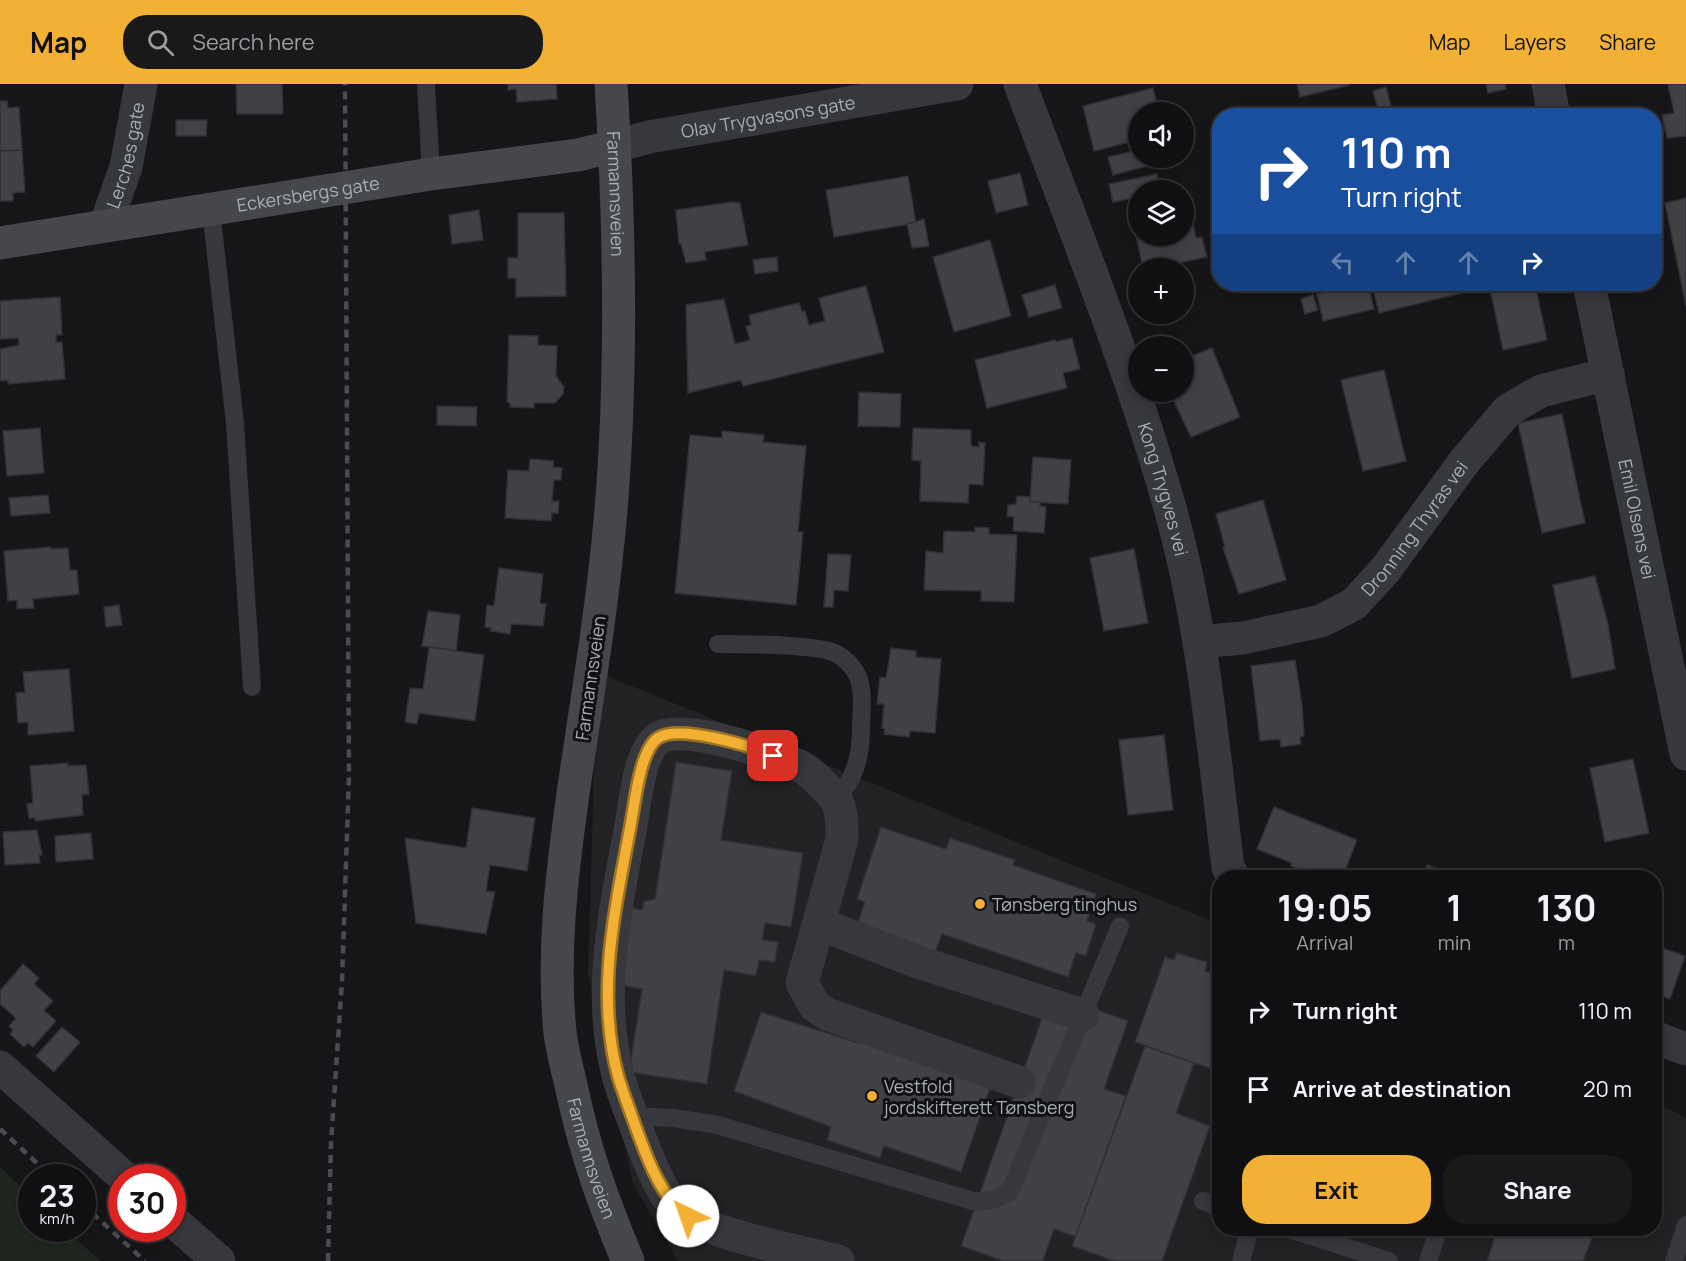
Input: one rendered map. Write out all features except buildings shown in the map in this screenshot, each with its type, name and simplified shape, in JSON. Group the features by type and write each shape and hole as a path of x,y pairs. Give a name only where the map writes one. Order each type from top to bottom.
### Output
{"main road":[{"name":"Farmannsveien","path":"611,84 615,146 618,365 610,519 598,630 558,917 557,988 560,1036 584,1146 603,1201 628,1261"},
{"name":"Eckersbergs gate","path":"0,243 431,174 578,155 615,146"}],"street":[{"name":"Lerches gate","path":"105,226 126,166 141,84"},
{"name":"Olav Trygvasons gate","path":"615,146 867,92 957,84"},
{"name":"Kong Trygves vei","path":"1020,84 1137,404 1170,510 1199,642 1230,870"},
{"path":"1548,84 1552,108"},
{"name":"Emil Olsens vei","path":"1590,291 1686,754"},
{"name":"Dronning Thyras vei","path":"1199,642 1243,638 1321,621 1354,604 1386,569 1464,462 1508,410 1541,391 1608,374"},
{"path":"837,1261 698,1223 678,1210 658,1178 632,1116 618,1075 608,1010 607,978 612,927 640,777 649,748 658,738 670,733 715,739 757,749 805,769 835,798 843,820 842,839 802,983 815,1006 827,1014 1019,1082"},
{"path":"820,924 918,962 1083,1015"},
{"path":"1662,1040 1686,1049"},
{"path":"0,1067 109,1164"},
{"path":"186,1232 219,1261"}],"lane":[{"path":"426,84 431,174"},
{"path":"211,210 235,423 252,687"},
{"path":"718,644 769,644 835,653 856,673 861,687 859,748 855,770 847,788 835,798"},
{"path":"632,1116 673,1118 714,1124 973,1202 987,1202 1010,1191 1120,926"},
{"path":"1674,1261 1686,1225"},
{"path":"1241,1261 1248,1236"},
{"path":"1311,1236 1389,1261"},
{"path":"1428,1261 1436,1236"}],"shaded area":[{"path":"597,672 1212,921 1212,1236 1662,1236 1662,1106 1686,1118 1686,1261 678,1261 633,1184 588,974"},
{"path":"0,1167 18,1184 18,1242 80,1242 100,1261 0,1261"}],"railway":[{"path":"328,1261 331,1143 342,981 349,776 345,84"},
{"path":"0,1129 38,1164"},
{"path":"96,1217 145,1261"}],"place":[{"name":"Tønsberg tinghus","path":"980,904"},
{"name":"Vestfold jordskifterett Tønsberg","path":"872,1096"}],"route":[{"path":"688,1216 678,1210 658,1178 644,1149 618,1075 608,1010 607,978 612,927 640,777 649,748 658,738 670,733 715,739 757,749 773,756"}]}
